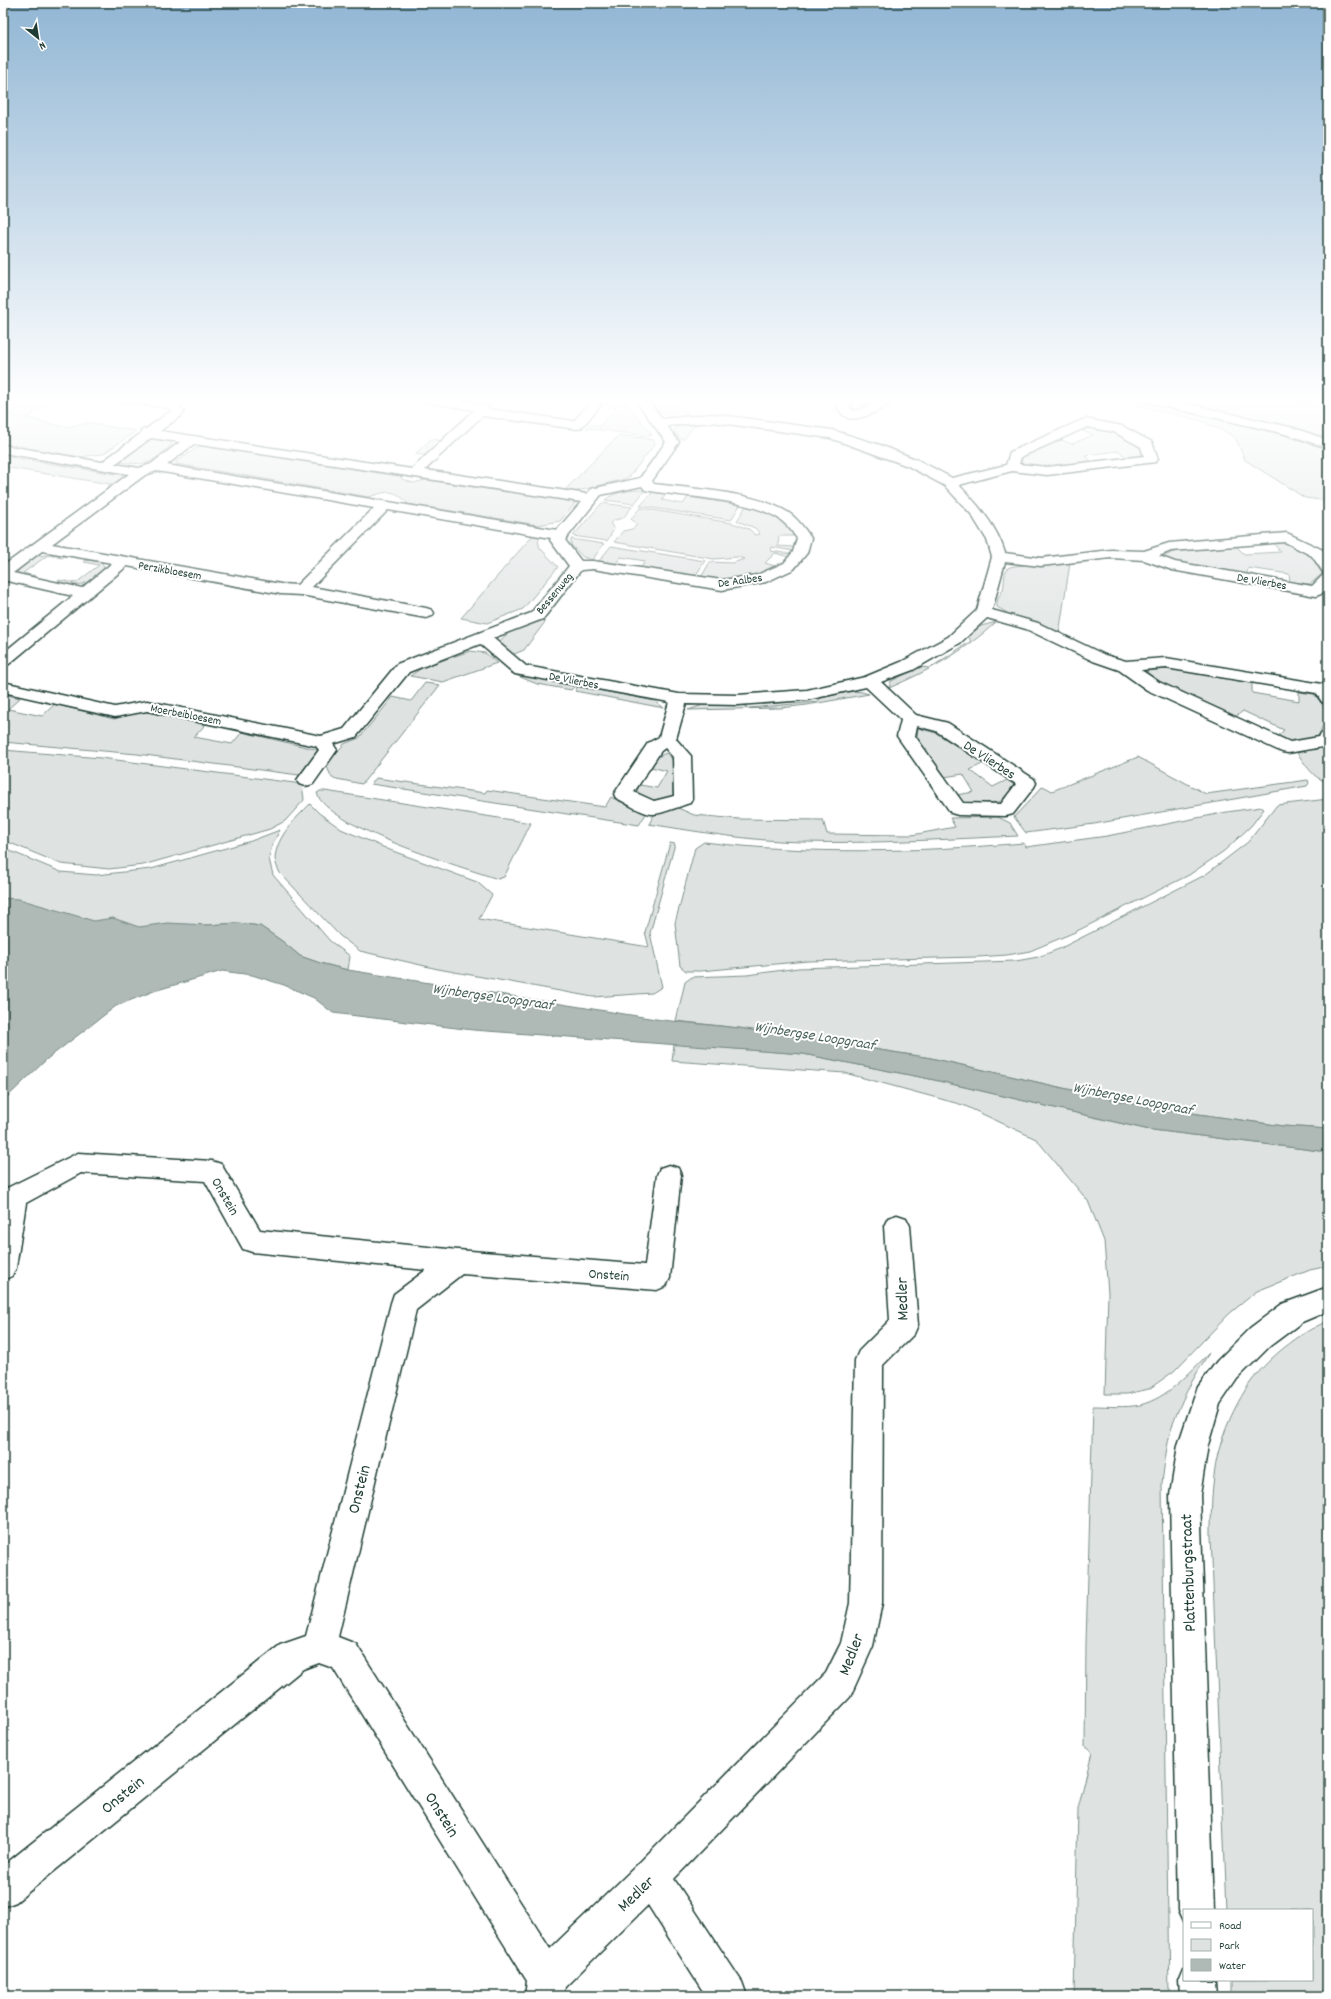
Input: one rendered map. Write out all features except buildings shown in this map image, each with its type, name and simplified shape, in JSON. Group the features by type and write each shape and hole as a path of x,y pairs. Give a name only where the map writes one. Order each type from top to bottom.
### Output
{"street":[{"path":"3,574 114,491"},
{"path":"302,491 561,535 596,492 599,491"},
{"path":"540,491 590,499"},
{"name":"De Aalbes","path":"577,566 593,565 722,585 761,578 789,566 800,553 804,538 796,526 783,515 765,507 745,502 672,491"},
{"path":"958,491 977,512 994,540 999,557 984,612 1032,626 1099,658 1125,666 1153,686 1288,748 1326,741 1328,737"},
{"path":"301,590 385,505"},
{"name":"Bessenweg","path":"322,742 350,733 403,668 537,616 577,566 557,540 561,535"},
{"name":"De Vlierbes","path":"1146,556 1169,547 1287,537 1318,553 1328,569"},
{"name":"Perzikbloesem","path":"40,546 281,590 301,590 426,613"},
{"name":"De Vlierbes","path":"999,557 1041,562 1111,554 1146,556 1172,566 1316,591 1328,578"},
{"path":"3,661 123,562"},
{"path":"3,574 86,594"},
{"name":"De Vlierbes","path":"482,637 521,670 678,699 738,700 807,694 870,681 907,666 954,640 984,612"},
{"path":"1125,666 1166,663 1322,689 1328,698"},
{"name":"De Vlierbes","path":"870,681 910,719 942,727 1027,783 1006,810 958,809 906,736 910,719"},
{"name":"Moerbeibloesem","path":"3,687 115,712 147,706 322,742"},
{"path":"667,740 678,699"},
{"path":"306,780 328,750 322,742"},
{"name":"Onstein","path":"3,1268 14,1197 78,1163 212,1171 252,1242 458,1262 657,1278 670,1175"},
{"name":"Medler","path":"546,1987 838,1685 857,1646 866,1603 869,1360 904,1325 897,1226"},
{"name":"Onstein","path":"319,1647 404,1303 458,1262"},
{"name":"Plattenburgstraat","path":"1196,1909 1185,1495 1193,1445 1208,1397 1227,1370 1260,1337 1292,1313 1328,1299"},
{"name":"Onstein","path":"3,1889 292,1657 319,1647 344,1656 546,1987"},
{"path":"651,1877 728,1996"},
{"path":"1198,1981 1198,1996"}],"green space":[{"path":"336,491 517,491 578,500 560,521 538,525 408,504 399,495 390,492 369,497"},
{"path":"644,491 634,504 605,500 619,493"},
{"path":"1294,491 1328,491 1328,501 1305,498"},
{"path":"653,492 666,494 662,500 683,504 688,497 740,505 731,520 640,506"},
{"path":"602,503 632,507 623,518 610,523 614,529 607,541 573,536"},
{"path":"746,506 767,512 781,519 791,529 795,536 779,536 778,546 794,547 793,551 772,547 771,551 791,554 789,557 775,553 765,563 778,567 749,577 720,580 700,579 710,562 732,563 745,559 737,557 714,559 614,542 623,531 632,529 636,526 636,523 631,519 640,508 732,523 749,529 755,535 760,534 755,528 737,521"},
{"path":"533,535 541,536 538,541 540,548 558,567 523,609 487,623 461,618"},
{"path":"571,539 604,544 592,560 583,557 571,545"},
{"path":"1289,542 1310,554 1322,574 1310,584 1290,582 1289,574 1248,568 1247,575 1180,565 1161,557 1178,551 1236,546 1244,554 1281,552 1273,543"},
{"path":"611,546 705,561 694,578 640,569 645,561 621,557 615,565 598,562"},
{"path":"53,554 65,556 62,558 48,555 23,573 36,576 33,578 23,576 16,570 37,556"},
{"path":"86,560 102,562 105,570 82,584 71,585 55,583 59,580 76,583 99,565 84,562"},
{"path":"1070,563 1059,634 1036,623 1009,614 997,607 998,600 1003,589 1005,573 1008,568 1026,565"},
{"path":"543,620 545,622 524,650 512,655 502,647 500,642 508,633"},
{"path":"996,622 958,652 918,675 889,688 891,681 920,667 930,668 971,641 968,636 981,626"},
{"path":"470,651 485,653 497,663 443,682 410,676 423,667"},
{"path":"1169,669 1252,683 1252,693 1299,701 1299,692 1314,694 1328,712 1328,716 1317,738 1288,743 1276,738 1284,730 1243,711 1234,718 1160,684 1146,671"},
{"path":"511,673 575,686 571,690 537,684"},
{"path":"425,683 440,685 362,784 332,778 326,765 344,744 359,738 393,697 411,701"},
{"path":"578,686 655,701 664,708 575,691"},
{"path":"852,691 869,694 807,705 780,708 688,710 703,705 743,705 748,708 817,702 821,698"},
{"path":"3,694 20,698 8,709 42,716 55,704 114,719 144,711 205,725 194,737 232,744 242,732 319,750 299,775 137,754 3,742"},
{"path":"918,728 936,733 984,763 970,770 993,787 1007,780 1014,785 1014,789 999,802 970,804 963,802 956,795 974,792 963,774 944,777 917,738"},
{"path":"1328,746 1328,781 1314,775 1297,753"},
{"path":"3,750 101,758 302,784 304,800 285,821 270,829 143,865 109,869 61,864 3,840"},
{"path":"666,753 673,760 673,795 659,800 648,799 637,790 640,785 657,788 667,771 651,767 655,758"},
{"path":"1138,757 1206,794 1308,780 1309,783 1307,786 1094,824 1026,833 1014,817 1043,786 1052,791"},
{"path":"376,778 485,793 487,790 605,807 611,797 646,814 639,825 371,784"},
{"path":"320,791 531,823 504,877 498,879 428,856 369,832 344,819 326,806 317,793"},
{"path":"1328,799 1328,1129 1283,1126 1142,1106 931,1058 739,1028 676,1021 685,982 692,977 747,975 798,968 1016,961 1038,957 1059,949 1205,875 1248,842 1277,805"},
{"path":"310,804 319,813 341,829 390,850 477,882 492,895 479,919 649,947 645,932 670,843 675,844 650,933 662,987 652,993 593,997 438,969 360,951 340,936 280,873 276,864 276,850 279,842 288,828"},
{"path":"1261,807 1264,809 1251,826 1224,851 1189,875 1075,932 1030,951 1007,955 978,957 808,961 701,971 686,971 680,966 675,923 695,848 704,842 784,849 864,851 1024,843 1026,847 1107,836 1227,812"},
{"path":"678,808 694,815 739,819 823,820 827,834 912,835 955,827 950,818 998,817 1010,823 1018,836 883,842 803,842 745,838 649,824 655,813"},
{"path":"280,830 272,845 269,859 273,875 330,941 350,956 348,970 300,956 260,926 238,923 143,929 3,911 3,848 61,872 96,875 151,869 251,841"},
{"path":"674,1044 803,1054 930,1079 1145,1129 1328,1152 1328,1266 1310,1270 1257,1291 1229,1314 1174,1371 1149,1389 1127,1394 1105,1394 1108,1293 1104,1241 1088,1201 1036,1139 963,1105 845,1073 672,1061"},
{"path":"1328,1321 1328,1480 1322,1502 1325,1536 1328,1544 1328,1996 1231,1996 1231,1981 1313,1981 1313,1909 1227,1909 1211,1536 1214,1476 1223,1435 1237,1404 1250,1383 1275,1355 1306,1332"},
{"path":"1209,1353 1195,1376 1179,1408 1170,1432 1162,1483 1169,1996 1074,1996 1078,1809 1092,1752 1085,1747 1086,1643 1093,1406 1116,1407 1140,1405 1150,1402 1160,1397 1178,1384"}],"water":[{"name":"Wijnbergse Loopgraaf","path":"3,898 19,899 94,921 113,918 139,927 167,923 207,925 238,923 260,926 300,956 348,970 662,1020 739,1028 931,1058 1142,1106 1283,1126 1328,1129 1328,1152 1145,1129 930,1079 803,1054 473,1030 333,1013 314,998 284,985 252,975 222,971 154,991 116,1006 47,1059 3,1101"}]}
